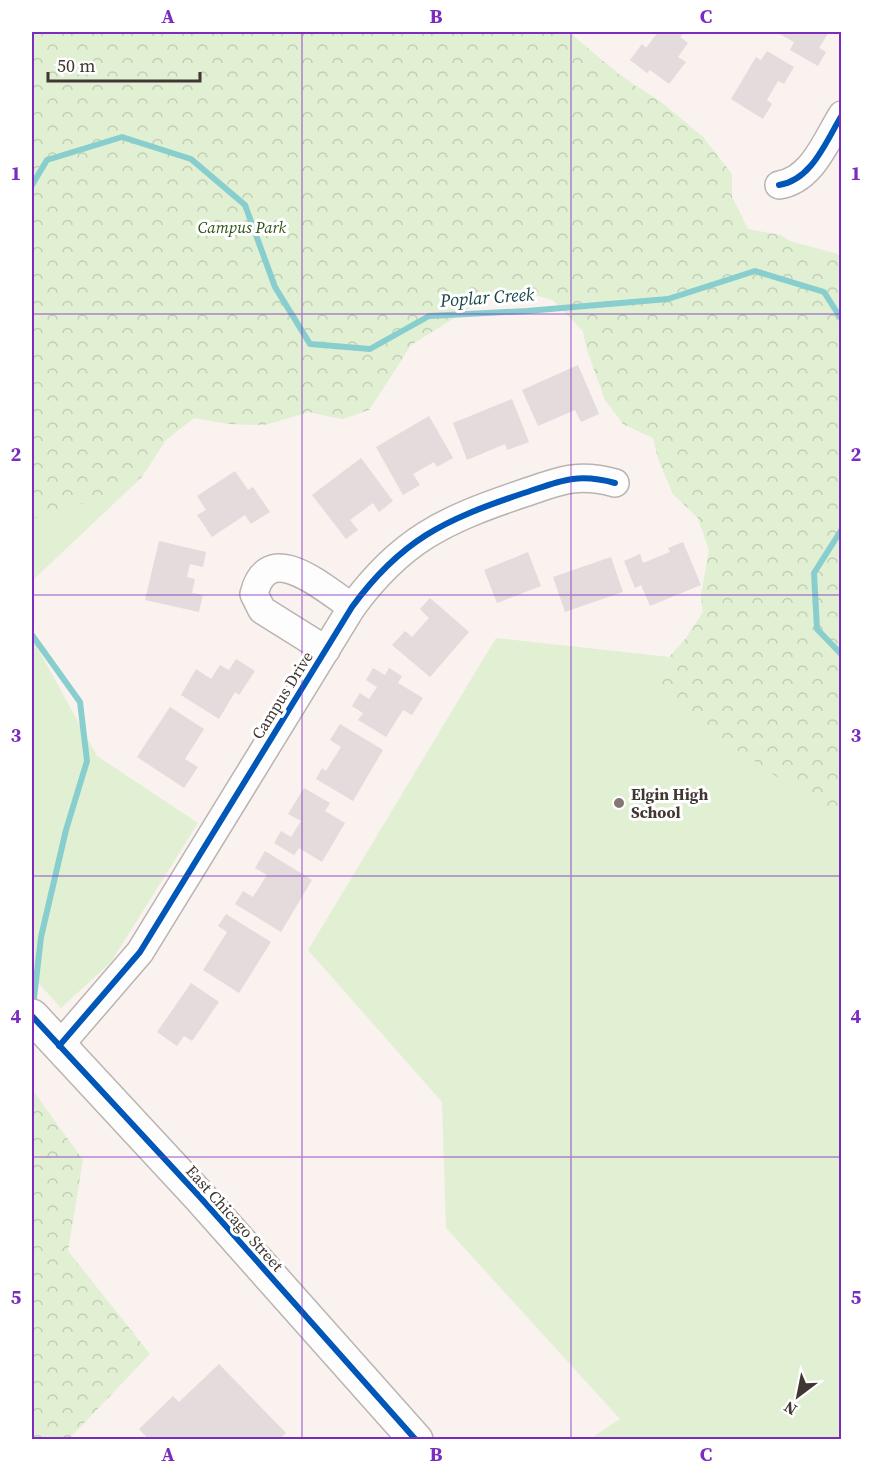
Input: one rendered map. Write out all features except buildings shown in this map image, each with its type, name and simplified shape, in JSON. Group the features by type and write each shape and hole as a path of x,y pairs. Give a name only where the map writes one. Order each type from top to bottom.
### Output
{"main road":[{"name":"East Chicago Street","path":"32,1016 198,1196 416,1440"}],"street":[{"path":"779,185 791,183 803,175 842,116"},
{"name":"Campus Drive","path":"59,1046 140,952 352,607 372,580 393,559 439,526 477,509 581,477 615,483"},
{"path":"326,650 262,610 254,594 257,581 269,569 283,567 301,573 352,607"}],"green space":[{"path":"36,32 564,32 703,137 748,229 841,257 841,1439 590,1439 620,1419 446,1228 442,1102 308,950 496,638 669,657 662,674 703,612 701,596 709,550 698,518 673,494 658,458 653,438 623,424 605,400 587,350 583,331 553,300 519,290 481,301 411,345 369,410 342,419 309,412 264,425 228,424 194,418 166,440 141,478 32,581 32,35"},
{"name":"Campus Park","path":"42,32 569,32 623,78 660,101 703,137 732,174 732,214 748,229 781,235 806,252 837,254 842,259 841,812 822,809 747,756 681,717 661,691 662,674 669,657 688,636 703,612 701,596 709,550 698,518 673,494 658,458 653,438 623,424 605,400 587,350 583,331 553,300 520,290 481,301 411,345 369,410 342,419 309,412 264,425 228,424 194,417 166,440 141,478 90,502 32,519 32,40"},
{"path":"32,638 97,756 198,823 111,962 61,1008 32,976"},
{"path":"32,1089 83,1160 68,1251 150,1354 69,1439 32,1439"}],"waterway":[{"name":"Poplar Creek","path":"32,185 47,160 122,137 191,159 245,205 275,287 310,344 370,349 429,316 527,311 668,299 755,271 824,292 842,320"},
{"name":"Poplar Creek","path":"842,529 814,573 817,629 842,655"},
{"name":"Poplar Creek","path":"32,635 80,702 87,761 66,830 41,937 33,1007"}],"cycle path":[{"path":"779,185 791,182 809,168 842,115"},
{"path":"59,1046 140,952 352,607 388,565 426,535 469,513 567,480 589,478 615,483"},
{"path":"32,1016 199,1196 416,1440"}],"place":[{"name":"Elgin High School","path":"619,803"}]}
